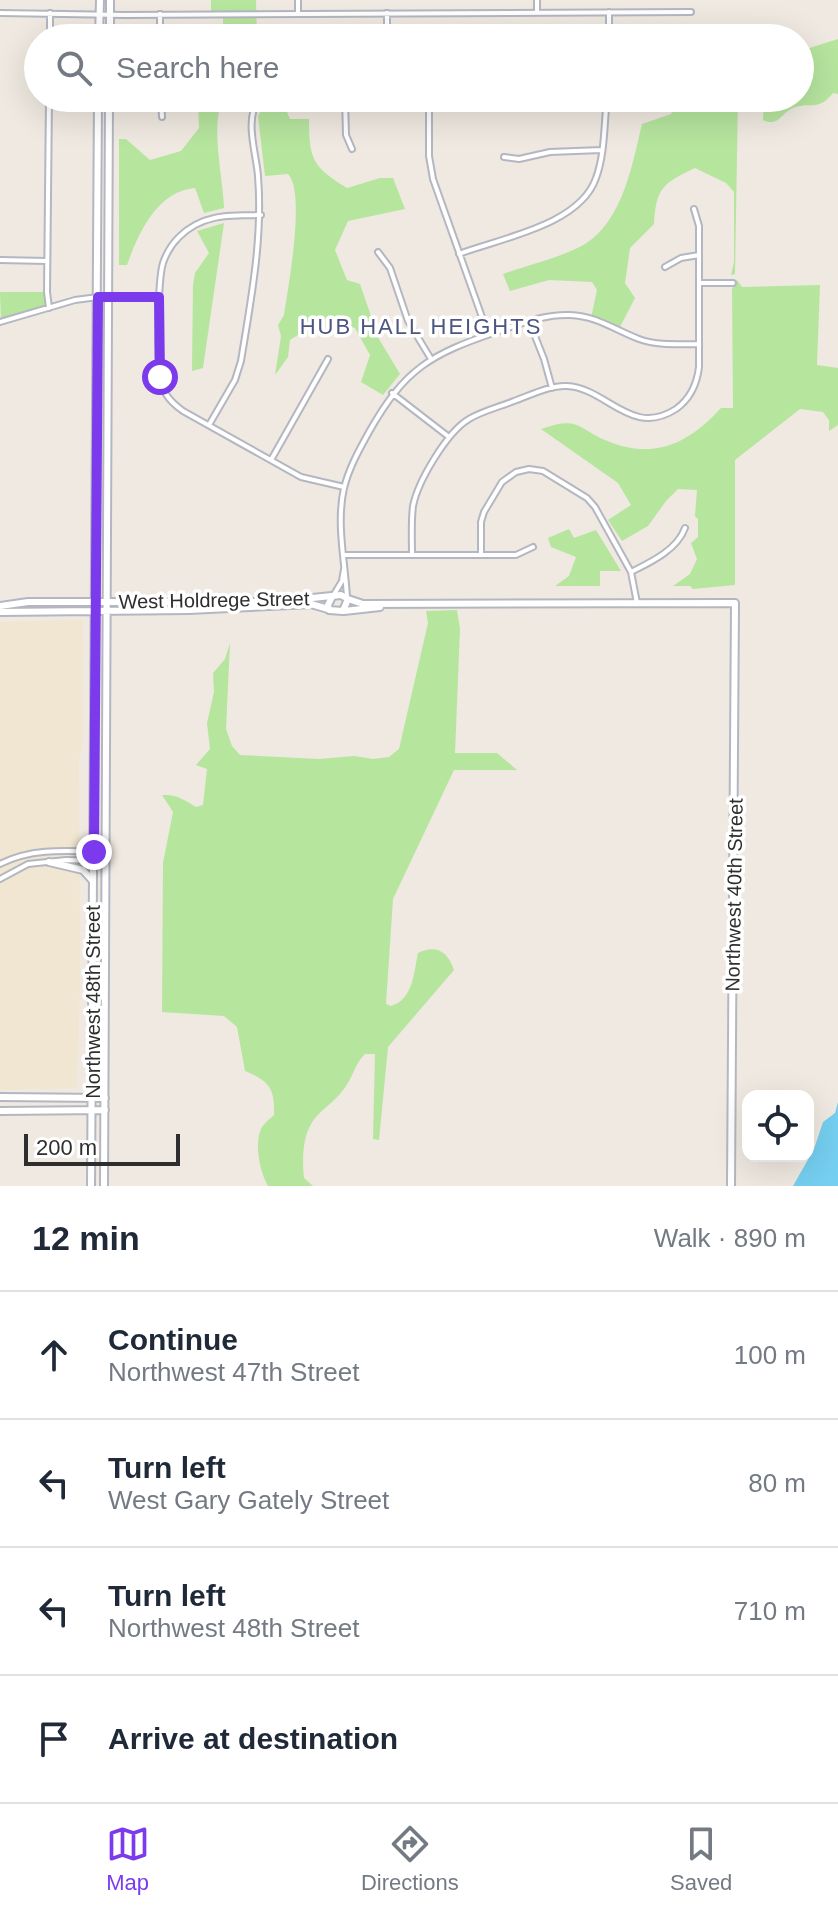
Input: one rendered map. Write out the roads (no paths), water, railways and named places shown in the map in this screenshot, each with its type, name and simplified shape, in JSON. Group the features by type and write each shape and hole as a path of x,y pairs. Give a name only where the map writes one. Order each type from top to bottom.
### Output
{"main road":[{"path":"100,0 100,24"},
{"path":"110,0 110,24"},
{"name":"Northwest 48th Street","path":"91,1186 98,112"},
{"name":"Northwest 48th Street","path":"104,1186 109,112"},
{"path":"328,609 332,596"},
{"name":"West Holdrege Street","path":"0,609 28,602 274,602 332,596 347,598"},
{"path":"408,604 343,611 347,598 358,604 637,603"},
{"name":"Northwest 40th Street","path":"637,603 735,603 731,1186"},
{"name":"West Holdrege Street","path":"0,609 108,611 311,604 333,612 343,611"},
{"path":"49,862 83,870 93,881"},
{"path":"0,1097 105,1098"},
{"path":"0,1111 105,1110"}],"street":[{"path":"298,0 298,13"},
{"path":"537,0 537,12"},
{"path":"609,12 609,24"},
{"path":"0,13 691,12"},
{"path":"50,13 50,24"},
{"path":"387,13 387,24"},
{"path":"160,14 160,24"},
{"path":"49,112 49,308"},
{"path":"162,112 162,117"},
{"path":"209,425 241,365 261,215 251,120 254,112"},
{"path":"345,112 346,135 352,149"},
{"path":"430,112 432,174 489,334"},
{"path":"459,254 573,210 591,190 600,165 605,112"},
{"path":"504,157 519,159 550,152 601,150"},
{"path":"412,555 416,496 449,437 473,416 552,388 567,386 580,389 623,412 643,417 664,414 682,404 697,380 699,226 694,209"},
{"path":"261,215 215,217 197,223 183,233 171,248 163,263 159,297 159,372 165,392 177,406 301,477 344,487"},
{"path":"378,252 390,268 408,321 431,359"},
{"path":"665,267 681,258 699,255"},
{"path":"0,260 47,261"},
{"path":"699,283 733,283"},
{"path":"0,322 98,297 159,297"},
{"path":"347,598 341,518 344,487 357,453 392,393 431,359 489,334 554,316 579,316 606,323 649,342 699,344"},
{"path":"529,321 552,388"},
{"path":"271,460 328,359"},
{"path":"392,393 449,437"},
{"path":"481,555 481,522 499,486 510,474 529,469 548,474 591,502 631,572 637,603"},
{"path":"631,572 669,549 683,535 685,528"},
{"path":"345,555 516,555 533,547"},
{"path":"332,596 342,581 345,567"},
{"path":"0,864 33,852 107,852"},
{"path":"0,879 21,866 107,861"}],"water":[{"path":"838,1102 838,1186 793,1186 807,1162 814,1162 814,1149 823,1122 835,1113"}],"district":[{"name":"HUB HALL HEIGHTS","path":"421,326"}]}
